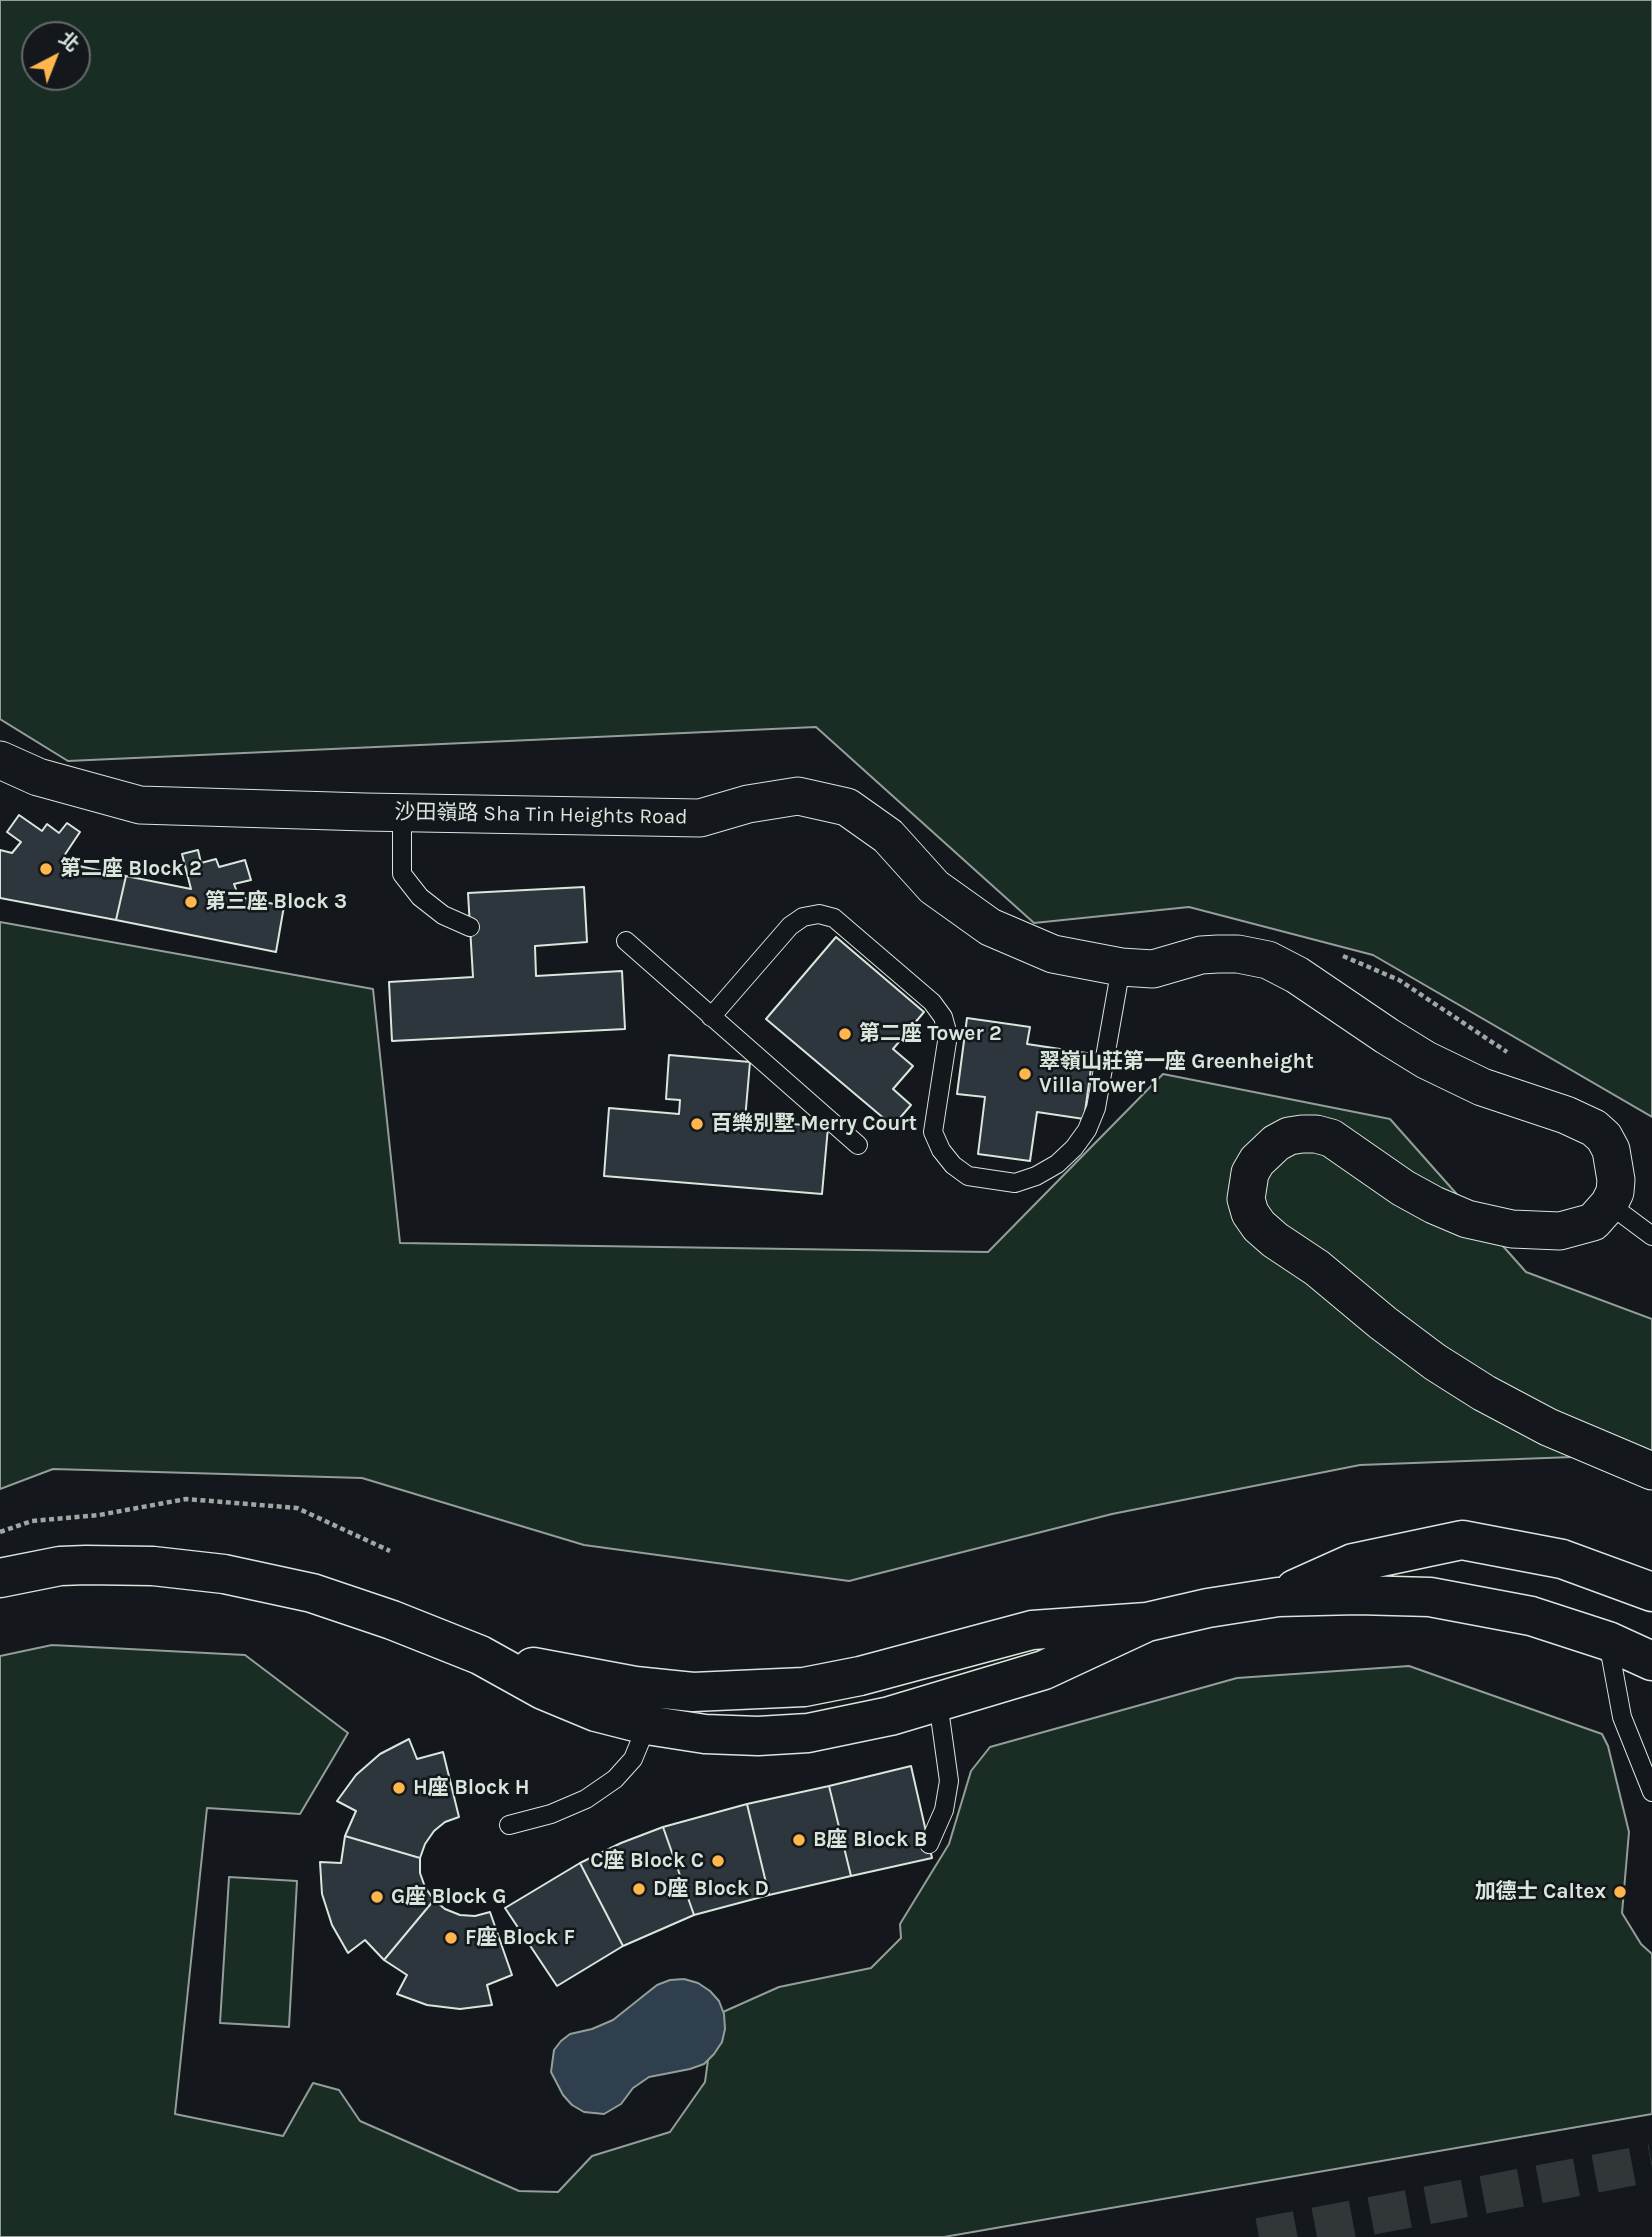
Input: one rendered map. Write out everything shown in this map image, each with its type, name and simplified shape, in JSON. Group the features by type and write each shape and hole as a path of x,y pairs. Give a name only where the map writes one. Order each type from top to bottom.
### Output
{"main road":[{"path":"1278,1597 1353,1563 1462,1540 1562,1559 1652,1592"},
{"path":"0,1578 60,1566 153,1566 224,1574 312,1593 392,1620 480,1655 543,1690 596,1712 647,1725 705,1734 758,1736 808,1733 890,1716 1044,1670 1147,1622"},
{"path":"480,1655 572,1676 694,1692 804,1687 860,1676 1032,1630 1147,1622 1278,1597 1357,1595 1430,1597 1531,1616 1608,1642 1652,1661"}],"street":[{"name":"沙田嶺路 Sha Tin Heights Road","path":"0,760 38,778 140,805 700,818 748,804 798,796 847,807 888,836 934,887 990,927 1053,954 1121,967 1153,969 1200,955 1254,956 1283,967 1426,1060 1482,1087 1566,1115 1594,1128 1604,1137 1615,1165 1615,1192 1609,1204"},
{"path":"1609,1204 1592,1222 1560,1231 1489,1225 1467,1219 1424,1199 1377,1171 1344,1146 1316,1134 1289,1136 1266,1151 1250,1173 1247,1186 1250,1213 1259,1226 1317,1268 1435,1362 1483,1393 1548,1427 1652,1471"}],"lane":[{"path":"402,813 402,874 420,897 443,915 470,927"},
{"path":"711,1017 790,926 803,917 819,914 834,918 932,1002 943,1017 948,1035 933,1132 941,1150 953,1165 968,1176 1014,1183 1036,1176 1057,1164 1074,1148 1087,1130 1096,1108 1121,967"},
{"path":"626,941 858,1145"},
{"path":"1609,1204 1652,1236"},
{"path":"1608,1642 1622,1717 1652,1791"},
{"path":"804,1687 808,1733"},
{"path":"929,1844 943,1810 949,1781 938,1702"},
{"path":"509,1825 551,1814 586,1798 615,1779 633,1759 647,1725"}],"path":[{"path":"1340,954 1399,980 1508,1052"},
{"path":"0,1532 32,1521 99,1515 187,1499 297,1508 390,1551"}],"green space":[{"path":"0,0 1652,0 1652,1117 1373,955 1189,907 1034,923 816,727 68,761 0,719"},
{"path":"0,922 373,989 400,1243 988,1252 1163,1074 1390,1119 1526,1272 1652,1319 1652,1454 1360,1465 1112,1514 849,1581 584,1545 362,1478 53,1469 0,1489"},
{"path":"52,1645 245,1655 348,1733 300,1814 207,1808 175,2114 283,2136 313,2083 339,2090 360,2121 519,2191 558,2192 592,2156 670,2132 705,2082 714,2016 779,1987 871,1968 901,1938 900,1924 949,1844 971,1771 990,1747 1237,1678 1409,1666 1602,1734 1608,1746 1629,1832 1622,1913 1641,1944 1652,1954 1652,2114 944,2237 0,2237 0,1656"},
{"path":"229,1877 297,1881 289,2027 220,2023"}],"water":[{"path":"684,1979 698,1983 719,2001 724,2014 725,2029 722,2042 714,2054 704,2064 690,2069 649,2077 633,2088 621,2104 604,2114 584,2112 572,2105 563,2095 551,2072 554,2050 561,2041 570,2034 613,2020 657,1985"}],"building":[{"name":"第二座 Block 2","path":"19,815 42,831 47,824 59,833 67,823 80,832 60,862 126,876 116,920 0,898 0,850 12,853 21,842 7,832"},
{"name":"第三座 Block 3","path":"198,850 201,863 216,859 219,867 245,860 251,880 234,884 239,897 284,906 276,952 116,920 126,876 191,889 182,854"},
{"path":"584,887 587,942 535,946 536,976 622,971 625,1029 392,1041 389,982 473,977 468,893"},
{"name":"第二座 Tower 2","path":"836,937 924,1012 893,1049 913,1066 893,1089 911,1105 893,1126 766,1019"},
{"name":"翠嶺山莊第一座 Greenheight Villa Tower 1","path":"967,1018 1030,1027 1027,1044 1093,1054 1084,1119 1037,1112 1030,1161 978,1154 985,1097 957,1094"},
{"name":"百樂別墅 Merry Court","path":"669,1055 750,1062 745,1120 828,1127 822,1194 604,1176 609,1108 679,1114 680,1100 666,1099"},
{"name":"H座 Block H","path":"409,1739 417,1759 443,1752 459,1817 445,1822 434,1831 420,1858 345,1836 356,1811 337,1801 356,1775 380,1754"},
{"path":"911,1766 932,1858 851,1876 829,1786"},
{"name":"B座 Block B","path":"829,1786 851,1876 769,1895 747,1804"},
{"name":"C座 Block C","path":"747,1804 769,1895 694,1915 663,1827"},
{"name":"D座 Block D","path":"663,1827 694,1915 623,1946 580,1863"},
{"name":"G座 Block G","path":"345,1836 420,1858 420,1873 434,1900 384,1960 365,1940 348,1953 332,1925 322,1894 320,1862 341,1863"},
{"path":"580,1863 623,1946 557,1986 505,1908"},
{"name":"F座 Block F","path":"434,1900 445,1909 460,1915 475,1916 490,1912 512,1975 487,1985 492,2005 460,2009 427,2005 397,1994 407,1975 384,1960"}],"tunnel":[{"path":"1259,2237 1652,2163"}],"place":[{"name":"第二座 Block 2","path":"46,869"},
{"name":"第三座 Block 3","path":"191,902"},
{"name":"第二座 Tower 2","path":"845,1034"},
{"name":"翠嶺山莊第一座 Greenheight Villa Tower 1","path":"1025,1074"},
{"name":"百樂別墅 Merry Court","path":"697,1124"},
{"name":"H座 Block H","path":"399,1788"},
{"name":"B座 Block B","path":"799,1840"},
{"name":"C座 Block C","path":"718,1861"},
{"name":"D座 Block D","path":"639,1889"},
{"name":"加德士 Caltex","path":"1620,1892"},
{"name":"G座 Block G","path":"377,1897"},
{"name":"F座 Block F","path":"451,1938"}]}
